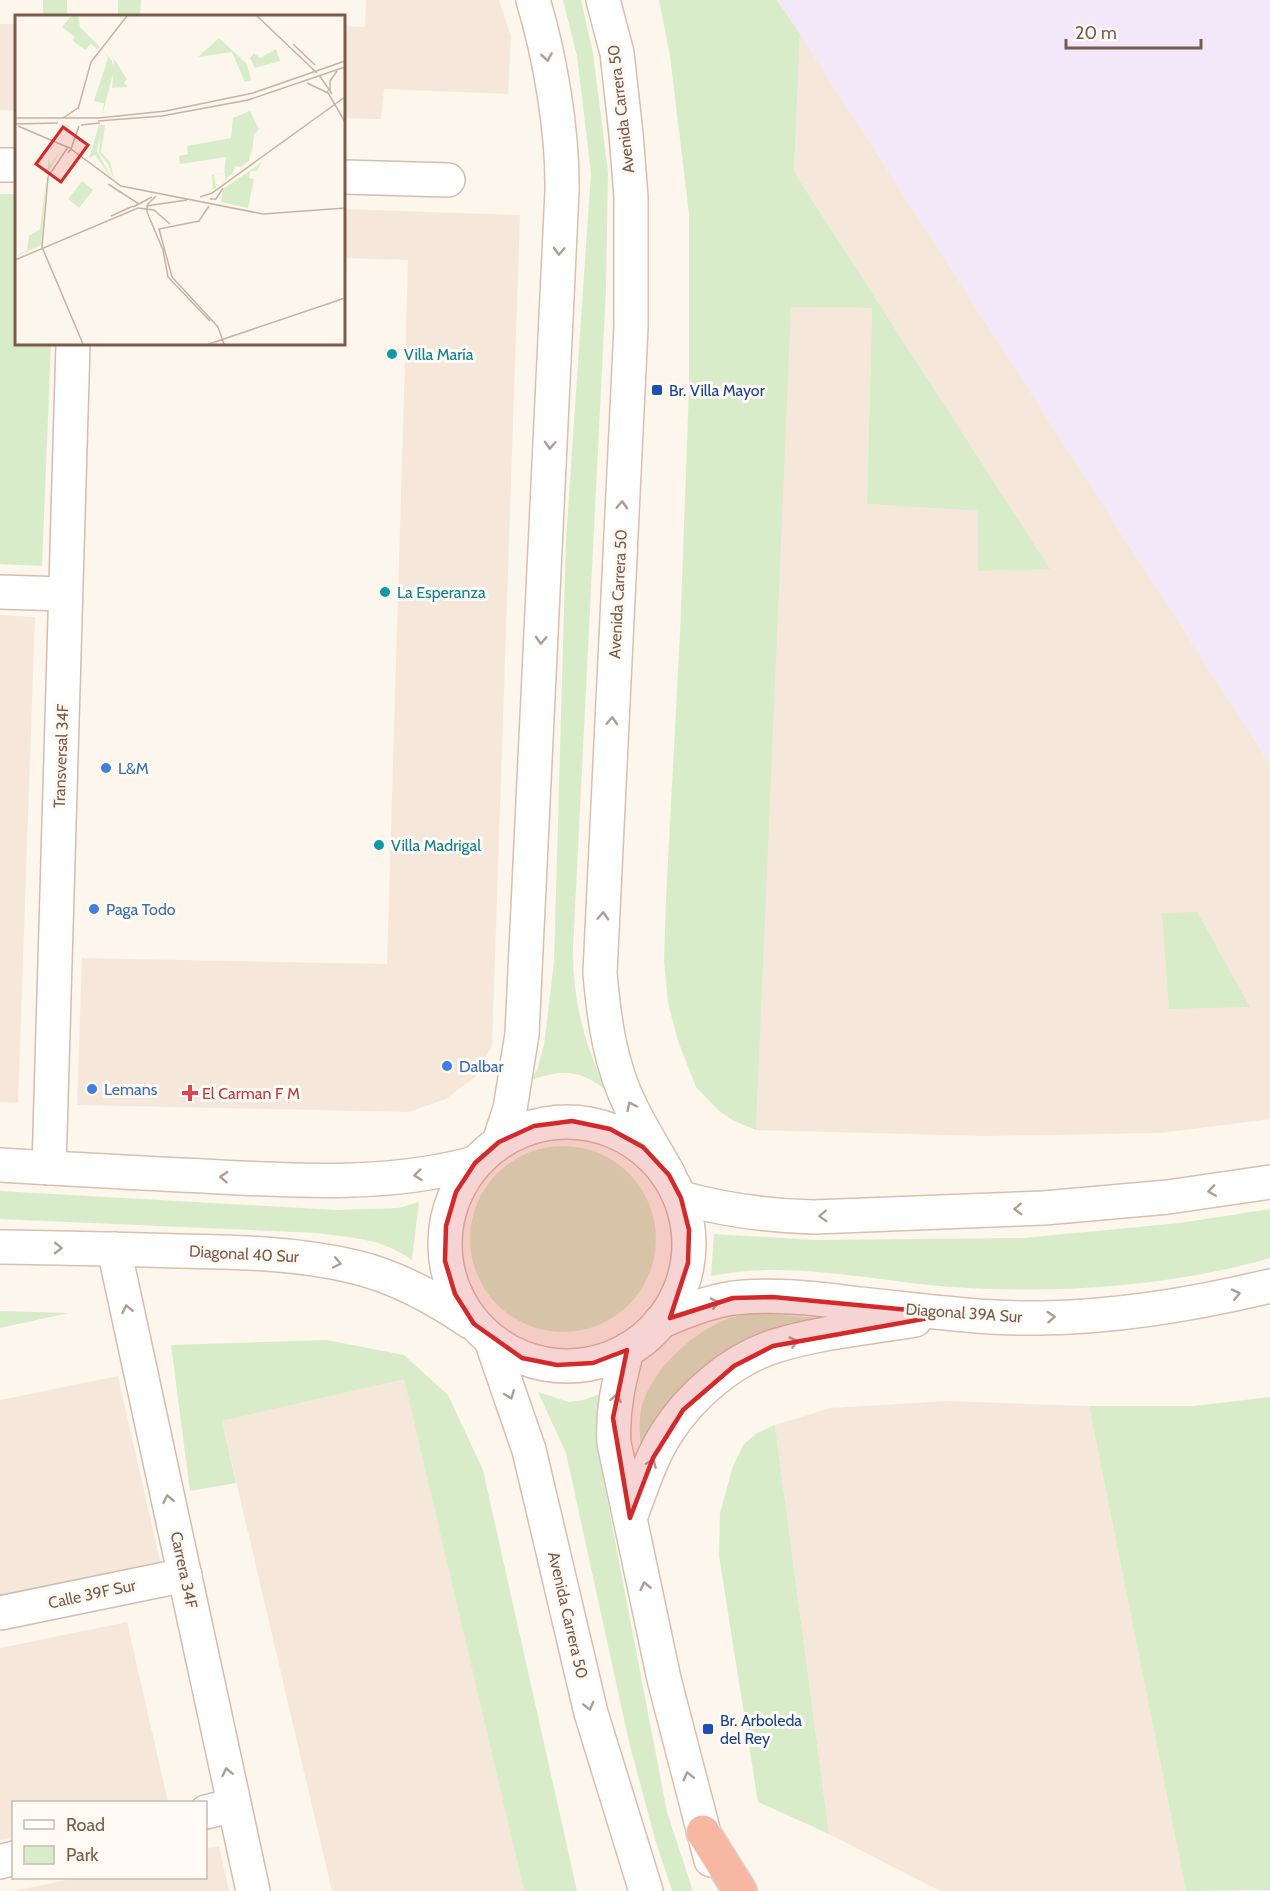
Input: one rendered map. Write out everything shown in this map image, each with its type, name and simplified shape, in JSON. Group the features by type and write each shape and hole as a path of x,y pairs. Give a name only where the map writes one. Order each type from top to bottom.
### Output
{"highway":[{"path":"702,1832 740,1891"}],"main road":[{"path":"482,1332 455,1294 445,1261 446,1226 456,1192 487,1152 510,1109 523,1024 562,162 542,31 533,0"},
{"name":"Avenida Carrera 50","path":"603,0 617,53 626,134 631,208 631,327 600,973 604,1019 614,1063 630,1106 675,1187"},
{"path":"345,177 448,180"},
{"name":"Transversal 34F","path":"49,1168 73,345"},
{"path":"0,592 65,594"},
{"path":"0,1165 274,1180 395,1178 431,1174 487,1152 534,1126 572,1121 610,1129 644,1147 675,1187 689,1230 688,1263 678,1295 660,1322"},
{"path":"675,1187 721,1209 814,1217 1044,1208 1168,1197 1270,1182"},
{"name":"Diagonal 40 Sur","path":"0,1247 222,1252 324,1260 358,1268 404,1284 438,1300 522,1358 557,1365 593,1363 627,1350 645,1338 660,1322"},
{"name":"Carrera 34F","path":"114,1249 185,1575 220,1809 253,1891"},
{"name":"Diagonal 39A Sur","path":"660,1322 696,1307 733,1298 773,1297 826,1300 951,1314 1041,1318 1202,1302 1270,1286"},
{"path":"630,1518 653,1458 665,1435 683,1410 700,1392 734,1366 773,1346 822,1335 951,1314"},
{"name":"Avenida Carrera 50","path":"482,1332 529,1450 591,1713 646,1891"},
{"path":"627,1350 613,1418 614,1443 664,1679 702,1832 721,1891"},
{"name":"Calle 39F Sur","path":"0,1613 185,1575"}],"highlighted area":[{"path":"572,1121 610,1129 643,1147 669,1175 681,1198 689,1230 688,1263 670,1318 733,1298 773,1297 951,1314 773,1346 734,1366 683,1410 653,1458 630,1518 613,1418 627,1350 593,1363 557,1365 522,1358 474,1324 455,1294 445,1261 446,1226 456,1192 475,1163 499,1142 534,1126"}],"shaded area":[{"path":"366,0 499,0 511,36 508,94 384,89 381,119 345,118 345,26 365,27"},
{"path":"777,0 1270,0 1270,764 800,34"},
{"path":"0,24 15,24 15,111 0,110"},
{"path":"800,34 1270,764 1270,1119 1161,1133 984,1136 756,1130 789,306 872,308 867,504 978,511 978,571 1049,568 794,172"},
{"path":"345,209 520,215 492,1046 475,1077 446,1099 409,1112 77,1105 82,958 387,964 408,260 345,258"},
{"path":"0,615 35,617 18,1103 0,1102"},
{"path":"118,1376 161,1565 0,1598 0,1400"},
{"path":"404,1378 524,1891 332,1891 222,1421"},
{"path":"946,1401 1089,1406 1186,1891 940,1891 829,1834 775,1425 831,1408"},
{"path":"127,1622 168,1801 12,1801 12,1837 0,1840 0,1648"},
{"path":"219,1846 229,1891 14,1891 71,1879 207,1879 207,1849"}],"green space":[{"path":"43,0 67,0 67,15 43,15"},
{"path":"118,0 141,0 140,15 118,15"},
{"path":"563,0 581,0 593,53 608,172 606,289 573,949 575,987 581,1021 605,1089 595,1082 570,1073 552,1074 531,1080 537,1070 544,1045 554,962 566,539 591,173 577,56"},
{"path":"659,0 777,0 800,34 794,172 1050,569 978,571 978,511 867,504 872,308 791,307 756,1130 734,1121 718,1110 696,1087 678,1041 668,1003 664,961 689,389 689,214 670,56"},
{"path":"0,194 15,194 15,345 51,345 42,566 0,564"},
{"path":"1197,912 1250,1007 1169,1009 1162,913"},
{"path":"563,1146 599,1153 629,1173 649,1203 656,1239 649,1275 629,1305 599,1325 563,1332 527,1325 497,1305 477,1275 470,1239 477,1203 497,1173 527,1153"},
{"path":"0,1191 336,1210 398,1208 419,1202 412,1260 378,1243 317,1233 0,1219"},
{"path":"1270,1209 1270,1258 1232,1268 1152,1282 1030,1290 951,1287 801,1271 771,1270 711,1276 714,1234 816,1240 1023,1238 1180,1223"},
{"path":"0,1311 69,1313 0,1328"},
{"path":"762,1313 827,1319 797,1324 643,1456 640,1433 641,1410 646,1395 664,1366 705,1330 737,1316"},
{"path":"326,1340 404,1355 448,1395 483,1470 577,1891 524,1891 404,1379 222,1421 236,1483 190,1491 171,1345"},
{"path":"538,1392 569,1402 603,1393 596,1437 600,1462 667,1812 693,1891 672,1891 655,1839 629,1742 566,1453"},
{"path":"1270,1397 1270,1890 1186,1891 1089,1406 1194,1406"},
{"path":"775,1425 829,1834 758,1802 719,1556 720,1513 733,1466 744,1444 757,1433"}],"place":[{"name":"Villa María","path":"392,354"},
{"name":"Br. Villa Mayor","path":"657,390"},
{"name":"La Esperanza","path":"385,592"},
{"name":"L&M","path":"106,768"},
{"name":"Villa Madrigal","path":"379,845"},
{"name":"Paga Todo","path":"94,909"},
{"name":"Dalbar","path":"447,1066"},
{"name":"Lemans","path":"92,1089"},
{"name":"El Carman F M","path":"190,1093"},
{"name":"Br. Arboleda del Rey","path":"708,1729"}]}
